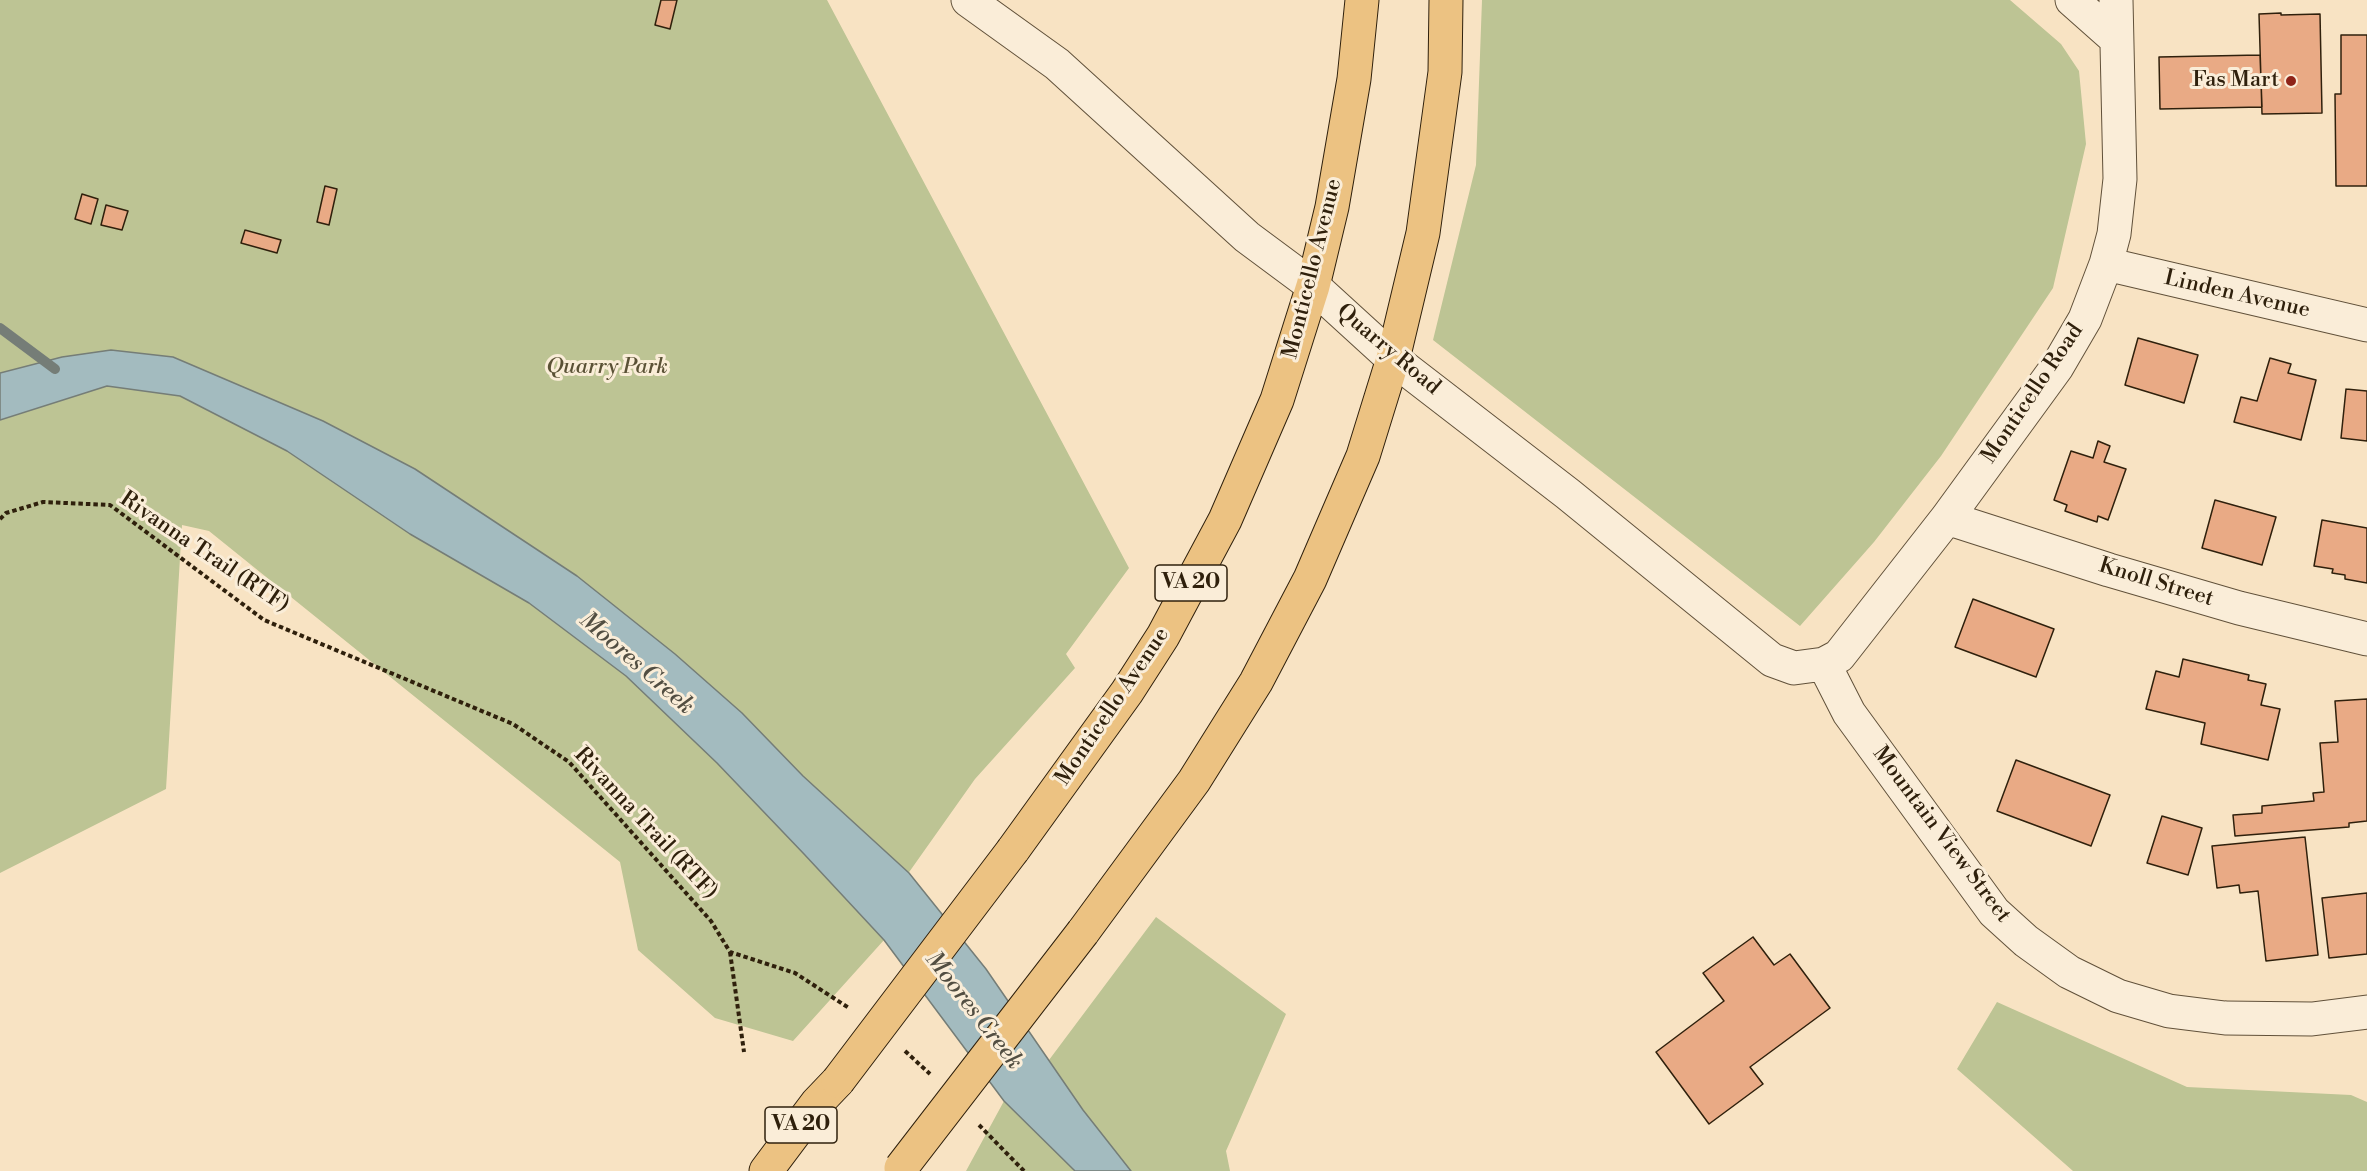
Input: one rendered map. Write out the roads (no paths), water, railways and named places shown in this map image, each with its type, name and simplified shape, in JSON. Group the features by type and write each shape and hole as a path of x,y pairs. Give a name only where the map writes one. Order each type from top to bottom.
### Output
{"main road":[{"name":"Monticello Avenue","path":"766,1171 818,1103 838,1081 1013,850 1127,692 1169,625 1225,520 1277,400 1313,286 1332,207 1354,79 1362,0"},
{"path":"900,1170 1083,932 1194,781 1256,682 1310,579 1363,456 1393,359 1423,233 1445,72 1446,0"}],"street":[{"name":"Quarry Road","path":"968,0 1057,64 1247,237 1313,286 1393,359 1568,494 1772,660 1794,668 1824,664"},
{"path":"2072,0 2116,39"},
{"name":"Monticello Road","path":"1824,664 1839,656 1947,518 2057,367 2085,319 2106,264 2114,234 2120,179 2116,0"},
{"name":"Linden Avenue","path":"2106,264 2367,325"},
{"name":"Knoll Street","path":"1947,518 2228,605 2367,639"},
{"name":"Mountain View Street","path":"1824,664 1849,713 1994,912 2026,941 2069,972 2118,996 2169,1011 2225,1018 2312,1019 2367,1012"}],"water":[{"name":"Moores Creek","path":"111,350 173,357 323,421 415,469 577,576 675,654 742,713 803,776 909,873 986,969 1083,1110 1131,1171 1075,1171 1004,1101 884,940 717,763 626,676 529,603 410,534 287,451 180,396 107,386 0,420 0,373 62,357"}],"waterway":[{"path":"0,328 55,369"}],"place":[{"name":"Fas Mart","path":"2291,81"}],"park label":[{"name":"Quarry Park","path":"607,368"}]}
